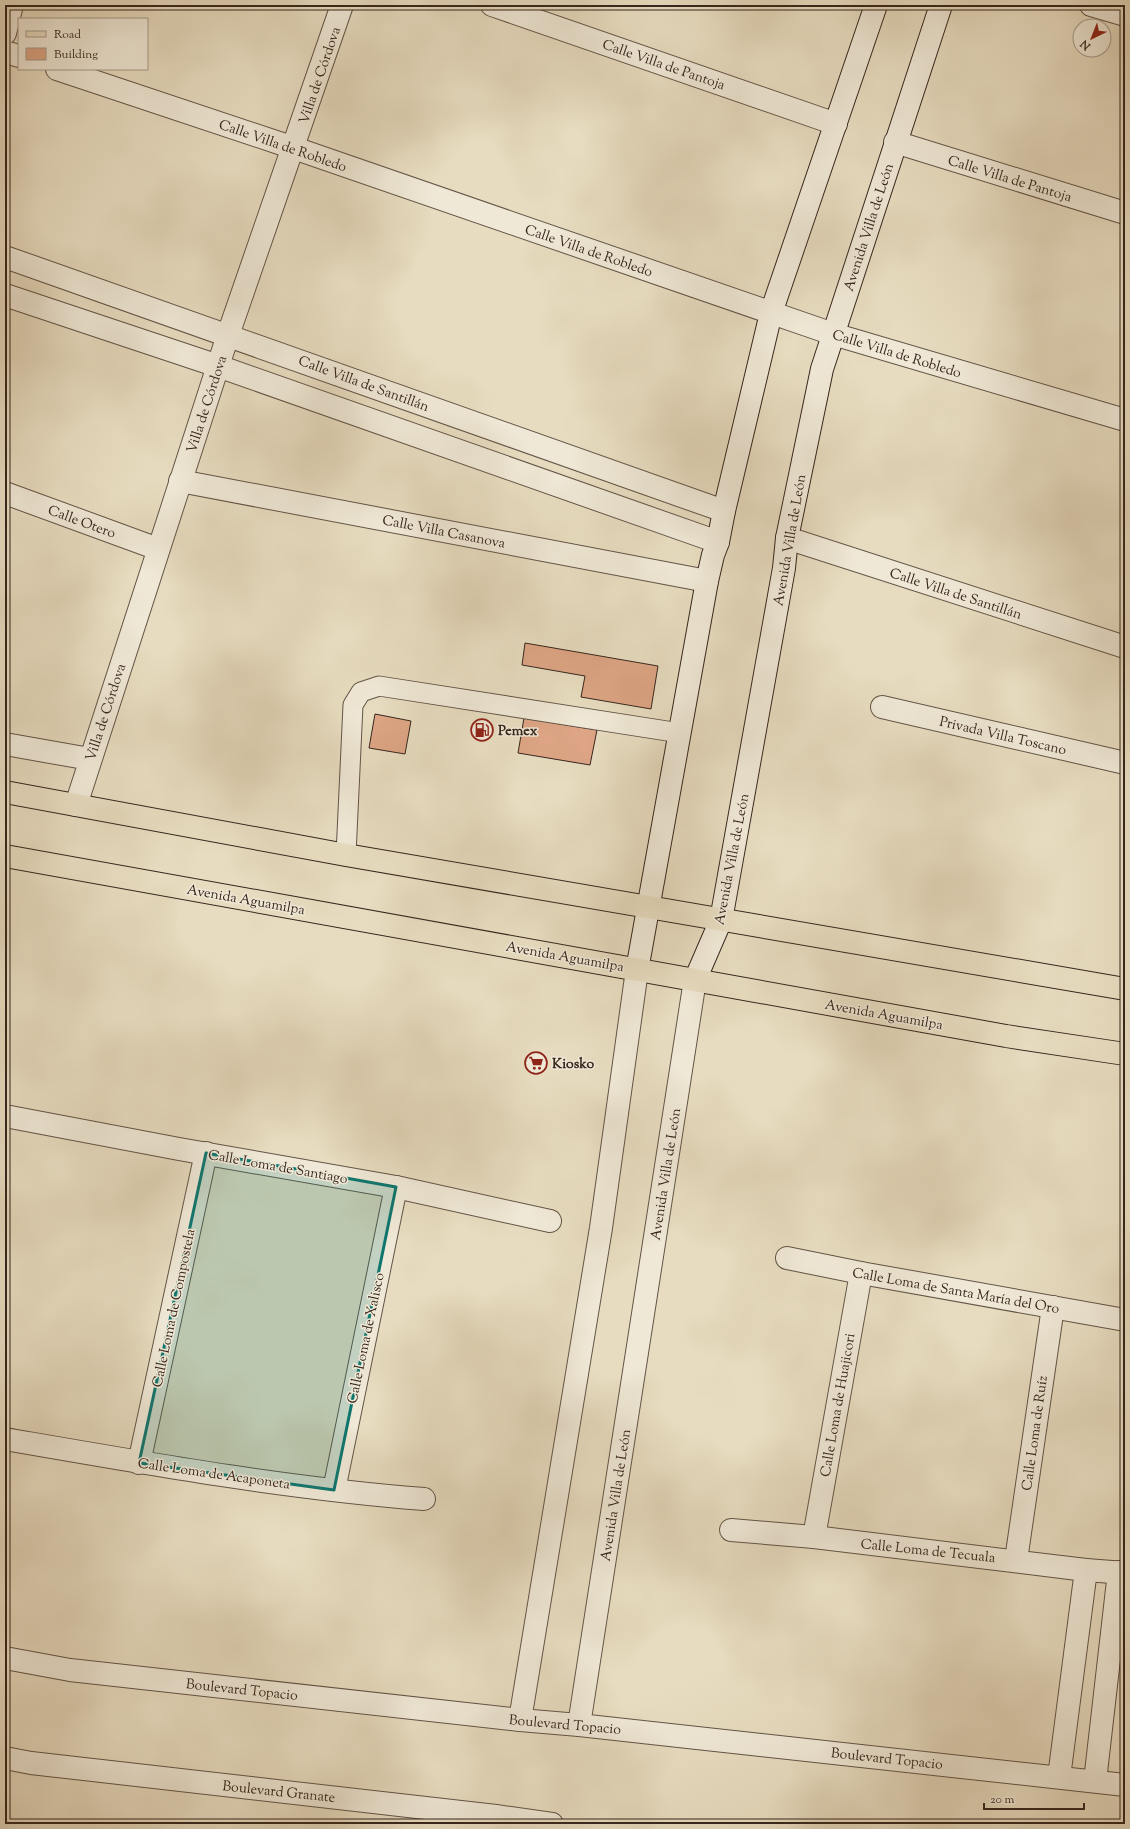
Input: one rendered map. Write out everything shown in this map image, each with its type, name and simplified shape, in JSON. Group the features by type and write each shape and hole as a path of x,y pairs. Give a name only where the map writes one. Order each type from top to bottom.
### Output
{"main road":[{"path":"5,792 346,855 521,883 721,920 1125,989"},
{"name":"Avenida Aguamilpa","path":"5,856 1006,1036 1125,1054"}],"street":[{"path":"5,33 12,5"},
{"name":"Villa de Córdova","path":"76,805 228,335 294,148 342,5"},
{"name":"Calle Villa de Pantoja","path":"492,5 836,124"},
{"path":"520,1720 601,1228 637,970 707,581 713,555 718,542 771,313 876,5"},
{"name":"Avenida Villa de León","path":"579,1725 695,980 721,920 784,568 787,538 822,369 941,5"},
{"path":"1091,5 1125,15"},
{"path":"5,52 18,56"},
{"name":"Calle Villa de Robledo","path":"60,70 294,148 833,334 1125,420"},
{"name":"Calle Villa de Pantoja","path":"895,142 1125,213"},
{"name":"Calle Villa de Santillán","path":"5,257 724,511"},
{"path":"5,295 218,366 718,542"},
{"name":"Calle Villa Casanova","path":"180,481 707,581"},
{"name":"Calle Otero","path":"5,493 158,549"},
{"name":"Calle Villa de Santillán","path":"787,538 1125,647"},
{"name":"Privada Villa Toscano","path":"882,708 1125,763"},
{"path":"5,744 90,759"},
{"name":"Calle Loma de Santiago","path":"6,1122 206,1153 396,1187 550,1221"},
{"name":"Calle Loma de Compostela","path":"139,1462 206,1153"},
{"name":"Calle Loma de Xalisco","path":"334,1490 396,1187"},
{"name":"Calle Loma de Santa María del Oro","path":"787,1258 861,1273 1125,1320"},
{"name":"Calle Loma de Huajicori","path":"814,1537 861,1273"},
{"name":"Calle Loma de Ruíz","path":"1016,1560 1053,1307"},
{"name":"Calle Loma de Acaponeta","path":"5,1439 139,1462 334,1490 424,1499"},
{"name":"Calle Loma de Tecuala","path":"731,1530 814,1537 1016,1560 1086,1570 1122,1572"},
{"path":"1059,1777 1086,1570"},
{"path":"1096,1781 1122,1572"},
{"name":"Boulevard Topacio","path":"5,1658 70,1670 1125,1785"},
{"name":"Boulevard Granate","path":"5,1758 31,1763 495,1820 552,1824"}],"lane":[{"path":"346,855 353,705 361,692 379,686 680,733"}],"highlighted area":[{"path":"206,1153 396,1187 334,1490 139,1463"}],"building":[{"path":"525,643 658,666 651,709 581,697 585,676 522,665"},
{"path":"375,714 411,721 405,754 369,748"},
{"path":"524,718 597,730 590,765 518,753"}],"place":[{"name":"Pemex","path":"482,730"},
{"name":"Kiosko","path":"536,1063"}]}
